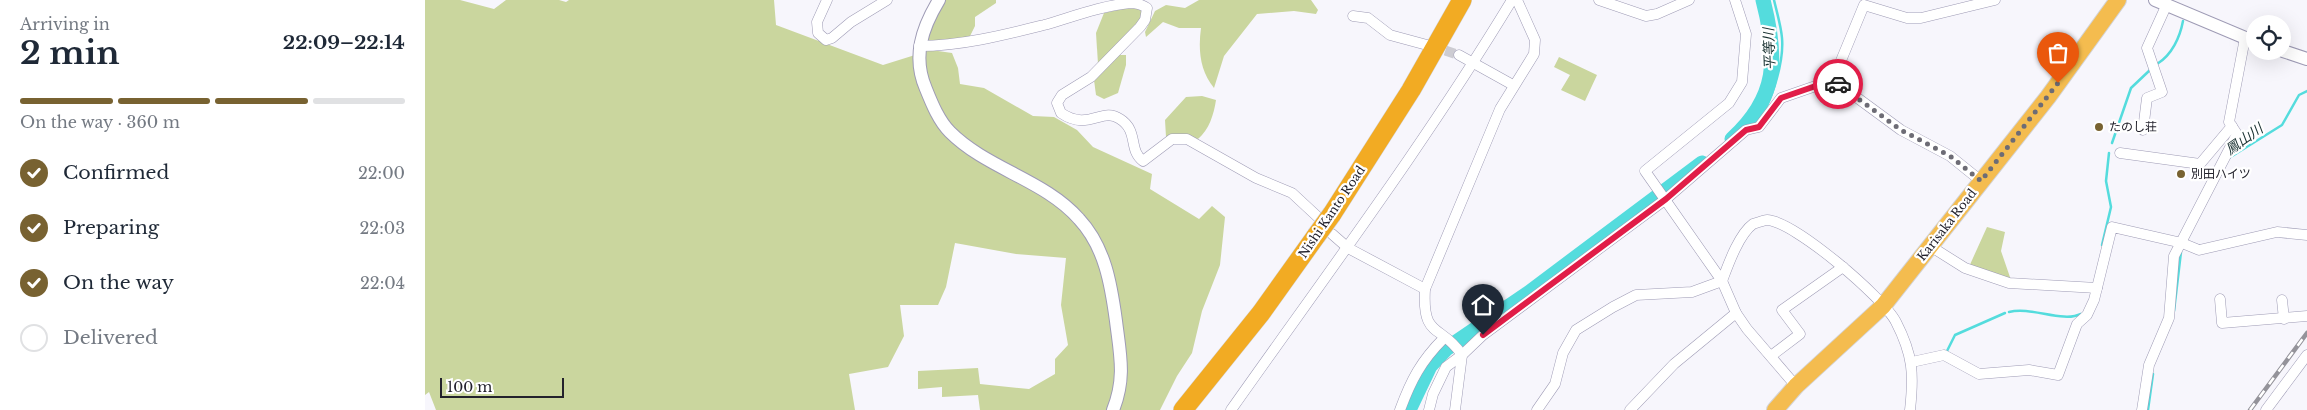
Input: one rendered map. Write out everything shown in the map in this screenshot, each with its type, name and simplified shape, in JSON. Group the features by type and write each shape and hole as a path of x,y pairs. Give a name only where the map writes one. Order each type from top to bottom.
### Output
{"highway":[{"path":"1433,44 1456,0"},
{"name":"Nishi Kanto Road","path":"1183,410 1261,313 1325,226 1411,90 1433,44 1462,0"},
{"path":"1411,90 1438,54 1472,0"},
{"name":"Karisaka Road","path":"1778,408 1796,386 1883,306 2047,97 2119,0"}],"street":[{"path":"827,0 817,22 818,33 825,40 832,38 851,22 887,0"},
{"path":"939,0 925,24 919,46 923,81 935,109 950,132 975,150 1062,203 1079,219 1101,254 1111,290 1122,374 1121,390 1113,410"},
{"path":"1231,410 1347,248 1474,63 1512,0"},
{"path":"1460,353 1428,324 1424,305 1425,289 1499,109 1534,54 1535,40 1517,0"},
{"path":"1599,0 1646,16 1657,14 1689,0"},
{"path":"1735,0 1746,34 1742,82 1729,103 1645,171 1722,280 1736,313 1747,329 1796,386"},
{"path":"1429,410 1433,394 1446,367 1460,353 1666,199 1746,130 1759,127 1781,98 1833,80 1864,5 1907,18 1921,18 1995,0"},
{"path":"2143,130 2147,98 2161,92 2147,48 2161,2 2246,38"},
{"path":"919,46 947,46 1044,25 1099,8 1141,4 1147,8 1145,20 1140,27 1091,77 1062,94 1057,103 1061,113 1075,121 1085,122 1103,115 1120,118 1132,130 1136,153 1143,162 1171,139 1187,139 1256,178 1292,193 1347,248 1425,289"},
{"path":"1353,16 1368,18 1391,35 1433,44"},
{"path":"2291,54 2307,60"},
{"path":"1459,55 1513,85"},
{"path":"2143,410 2149,365 2169,318 2175,256 2237,134 2229,122 2246,56"},
{"path":"1833,80 1901,130 1950,156 1981,181"},
{"path":"2121,153 2200,164 2232,126"},
{"path":"1537,410 1555,384 1563,353 1576,330 1635,295 1693,292 1722,280 1743,237 1753,224 1767,220 1792,229 1843,267 1895,320 1912,362 1910,410"},
{"path":"1912,362 1944,356 1979,374 2029,370 2058,374 2077,324 2087,315 2097,288 2112,228 2182,243 2199,250 2277,232 2307,235"},
{"path":"1930,246 1965,268 2009,283 2097,288"},
{"path":"1771,356 1800,334 1782,310 1843,267"},
{"path":"2220,299 2221,323 2307,316"},
{"path":"2282,300 2283,319"},
{"path":"1630,410 1675,364 1736,313"},
{"path":"1400,410 1411,380 1426,355 1444,338"},
{"path":"1455,410 1460,353"},
{"path":"2266,410 2307,355"}],"green space":[{"path":"425,0 460,0 494,9 506,0 559,0 566,2 569,0 774,0 776,25 883,65 931,50 952,53 958,68 960,84 984,88 1033,116 1054,117 1077,130 1093,147 1152,174 1150,189 1199,219 1212,206 1225,217 1220,265 1202,311 1192,353 1177,376 1160,410 980,410 978,395 942,397 942,387 918,389 918,371 978,368 980,384 1029,389 1055,374 1055,359 1068,345 1061,305 1066,258 1016,254 955,243 946,287 938,305 900,305 904,336 888,367 849,374 855,410 436,410 429,392 425,395"},
{"path":"945,0 996,0 996,3 975,17 975,26 969,38 949,43 926,41 931,23"},
{"path":"1199,0 1311,0 1318,10 1316,14 1294,11 1257,14 1224,56 1214,88 1206,75 1201,60 1201,28 1179,28 1163,22 1146,37 1145,32 1155,11 1166,5 1185,8"},
{"path":"1131,7 1140,9 1142,13 1139,21 1098,64 1096,33 1104,13"},
{"path":"1119,55 1126,55 1126,65 1118,93 1104,99 1096,95 1094,80"},
{"path":"1559,57 1597,75 1585,101 1561,90 1570,75 1554,67"},
{"path":"1202,96 1216,100 1210,121 1202,135 1198,139 1182,134 1166,137 1165,120 1186,97"},
{"path":"1987,227 2005,232 2001,251 2012,283 1968,269"}],"waterway":[{"name":"平等川","path":"1732,139 1758,108 1766,92 1770,76 1771,40 1763,0"},
{"path":"1752,124 1759,118 1770,98 1781,59 1780,24 1774,0"},
{"path":"2157,64 2167,56 2175,45 2183,21"},
{"path":"2112,143 2131,88 2150,70"},
{"name":"鳳山川","path":"2229,158 2282,125 2299,95 2307,91"},
{"path":"2102,245 2111,207 2106,181 2109,153"},
{"name":"平等川","path":"1409,410 1430,366 1446,349 1527,294 1702,163"},
{"name":"鳳山川","path":"2174,311 2181,252"},
{"path":"2009,312 2027,311 2065,317 2081,314"},
{"path":"1947,351 1955,335 2005,313"},
{"name":"鳳山川","path":"2148,410 2153,374"}],"tunnel":[{"path":"1431,46 1459,55"}],"railway":[{"path":"2250,410 2307,333"}],"way so far":[{"path":"1838,84 1901,130 1950,156 1981,181 2058,83"}],"place":[{"name":"たのし荘","path":"2099,127"},
{"name":"別田ハイツ","path":"2181,174"}],"route":[{"path":"1483,335 1666,199 1746,130 1759,127 1781,98 1833,80 1838,84"}]}
